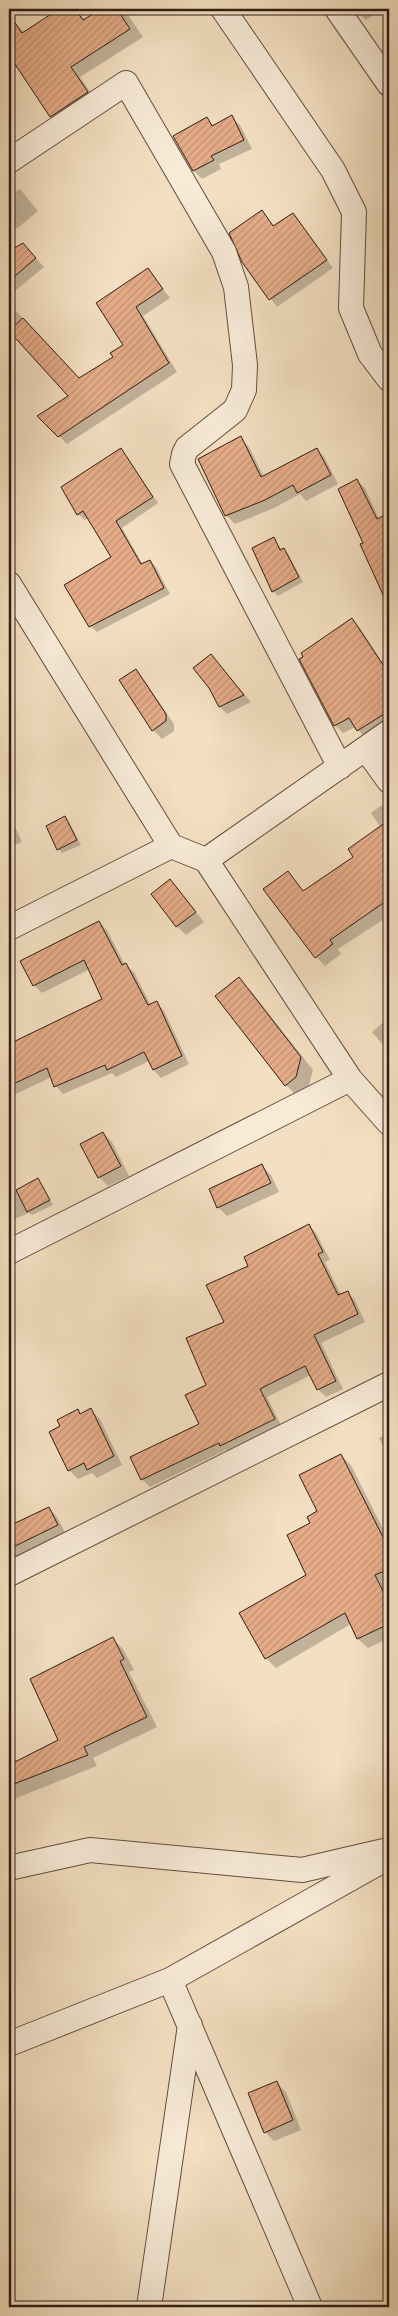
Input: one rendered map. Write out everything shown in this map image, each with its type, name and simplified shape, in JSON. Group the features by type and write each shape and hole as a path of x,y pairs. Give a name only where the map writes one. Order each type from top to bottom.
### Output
{"street":[{"path":"223,9 333,170 354,212 351,308 370,354 389,379"},
{"path":"338,9 389,84"},
{"path":"9,162 126,83 224,252 236,287 245,365 244,390 235,410 187,448 182,464 340,767"},
{"path":"9,584 171,846 206,860 350,1079 389,1123"},
{"path":"206,860 389,732"},
{"path":"366,749 389,781"},
{"path":"9,928 171,846"},
{"path":"9,1252 350,1079"},
{"path":"9,1574 389,1384"},
{"path":"9,1868 90,1850 302,1870 389,1850"},
{"path":"9,2044 170,1980 389,1857"},
{"path":"170,1980 310,2307"},
{"path":"149,2307 190,2025"}],"building":[{"path":"59,9 75,9 83,20 101,9 117,9 130,29 71,67 88,92 50,117 9,55 9,14 22,33"},
{"path":"232,115 244,140 211,156 214,160 193,171 173,136 207,117 212,126"},
{"path":"262,210 273,226 293,213 327,260 269,300 242,262 229,233"},
{"path":"23,243 36,258 9,281 9,251"},
{"path":"148,268 163,289 136,307 169,363 58,437 37,416 68,396 9,331 23,318 79,378 113,357 110,353 123,345 96,303"},
{"path":"241,436 261,477 317,448 331,475 297,493 293,485 265,500 225,516 198,459"},
{"path":"121,448 153,497 116,521 141,564 150,560 164,588 89,627 64,585 111,557 83,511 77,515 61,487"},
{"path":"357,479 377,519 389,513 389,608 360,544 363,543 338,489"},
{"path":"274,537 280,550 284,548 299,577 272,592 252,548"},
{"path":"352,618 389,674 389,711 357,731 349,718 334,726 299,659 303,657 301,653"},
{"path":"211,654 244,695 219,707 209,688 193,668"},
{"path":"136,669 166,714 166,721 152,731 119,680"},
{"path":"65,816 77,840 57,850 46,826"},
{"path":"389,820 389,899 330,940 333,944 315,958 263,889 288,871 303,891 353,857 348,849"},
{"path":"170,879 196,912 176,927 151,894"},
{"path":"99,921 122,965 126,963 148,1005 157,1001 182,1056 153,1070 144,1052 107,1070 105,1065 54,1087 47,1068 9,1086 9,1044 102,999 84,960 33,986 20,961"},
{"path":"239,977 301,1057 296,1077 285,1086 215,996"},
{"path":"103,1132 121,1166 98,1178 80,1144"},
{"path":"262,1164 271,1183 217,1208 209,1189"},
{"path":"38,1178 50,1200 27,1212 16,1190"},
{"path":"309,1224 323,1252 318,1254 338,1295 348,1291 358,1314 314,1335 336,1381 317,1390 305,1366 260,1389 275,1419 220,1446 219,1443 141,1480 130,1457 199,1424 185,1395 206,1385 186,1338 224,1322 206,1285 248,1266 244,1257"},
{"path":"91,1408 114,1456 87,1470 84,1463 68,1471 49,1432 60,1426 57,1420 78,1409 80,1414"},
{"path":"341,1454 389,1549 389,1569 375,1575 389,1603 389,1624 357,1639 345,1613 265,1659 239,1613 306,1575 287,1535 310,1523 307,1517 317,1511 299,1475"},
{"path":"49,1507 58,1525 9,1549 9,1526"},
{"path":"113,1637 124,1659 120,1661 147,1717 84,1747 88,1755 9,1786 9,1765 58,1740 30,1679"},
{"path":"277,2081 293,2120 264,2133 248,2093"}]}
